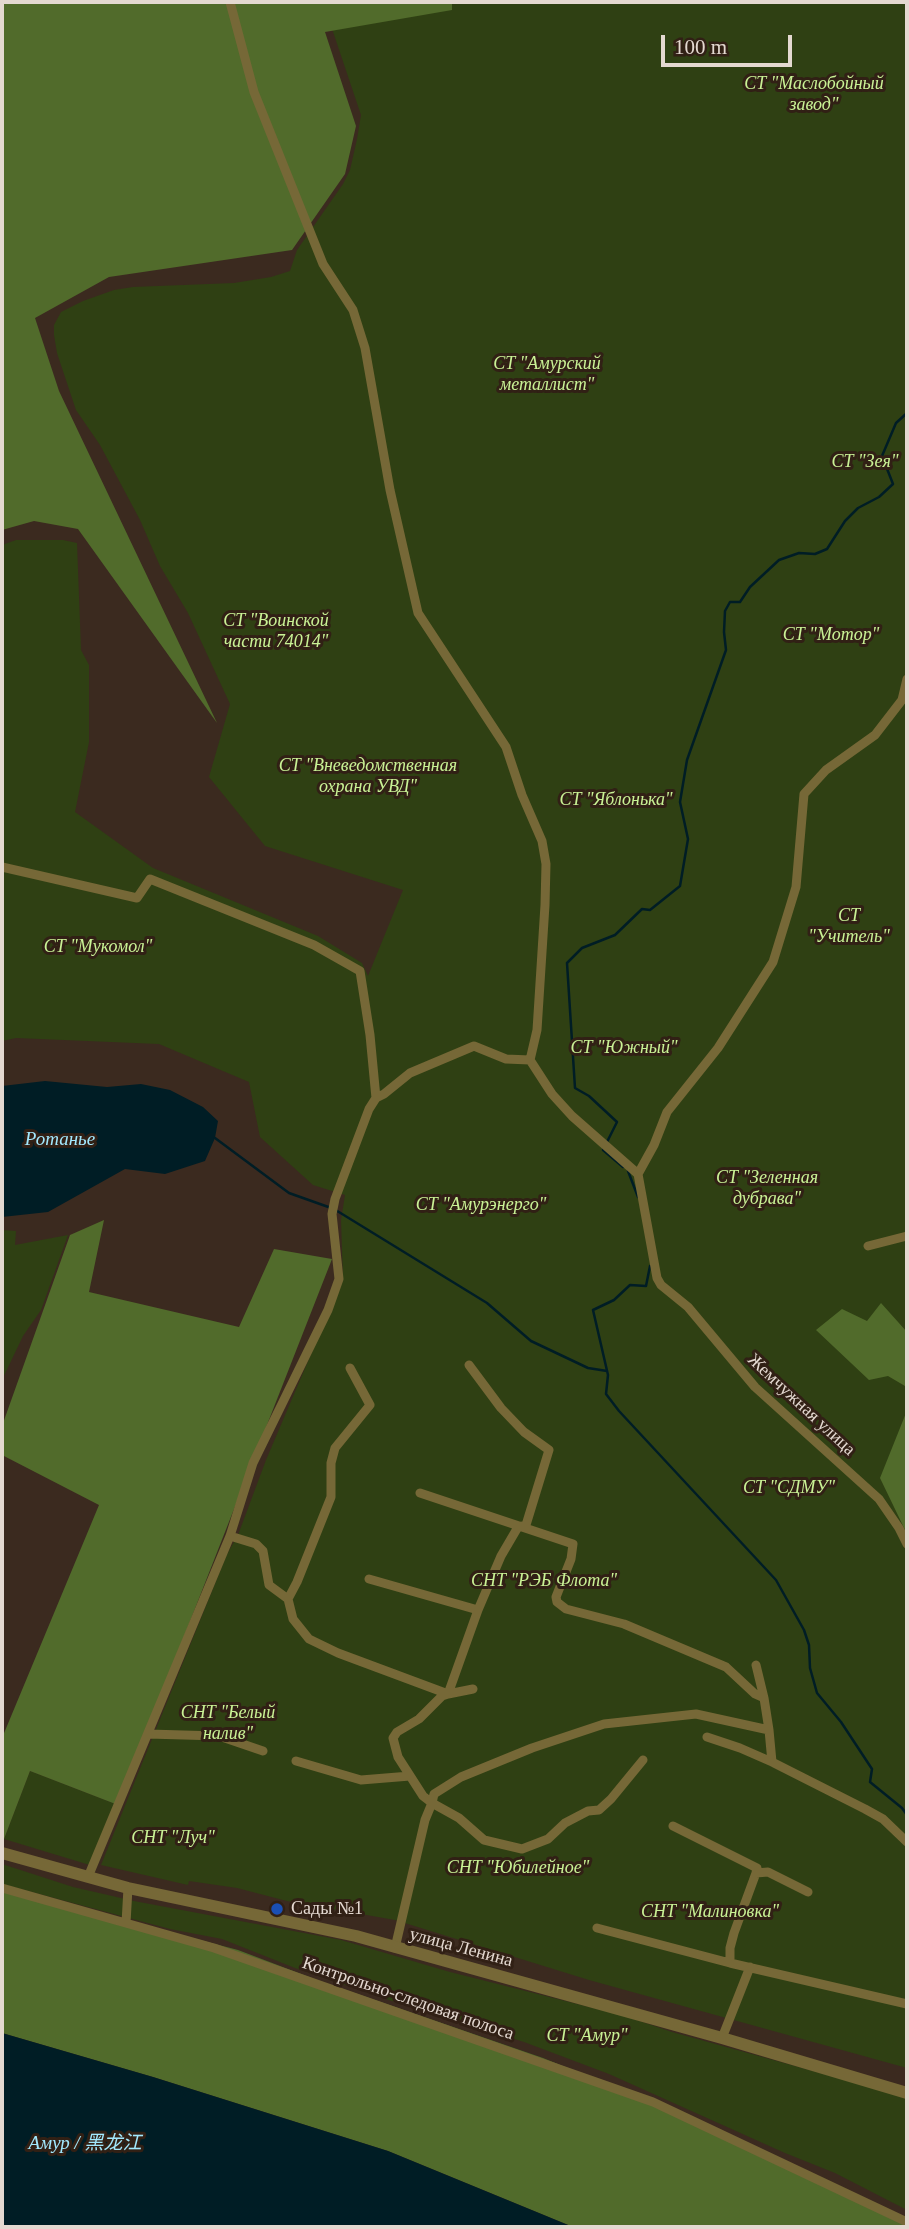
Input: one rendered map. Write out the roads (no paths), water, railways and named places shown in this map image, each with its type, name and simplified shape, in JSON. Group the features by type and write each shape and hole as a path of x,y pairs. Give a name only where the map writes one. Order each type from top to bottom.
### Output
{"street":[{"path":"230,2 254,92 323,264 353,310 366,348 390,490 418,613 506,747 522,795 542,841 546,864 545,905 537,1030 530,1060 552,1094 572,1116 638,1174 654,1145 667,1112 718,1048 773,962 796,887 804,794 827,770 875,735 902,700 907,679"},
{"path":"2,866 137,898 150,879 314,945 360,971 376,1098 348,1161 334,1203 332,1214 339,1279 328,1310 253,1463 230,1536 88,1877"},
{"path":"376,1098 410,1073 474,1046 506,1059 530,1060"},
{"name":"Жемчужная улица","path":"638,1174 657,1278 661,1285 688,1307 755,1387 878,1499 907,1544"},
{"path":"868,1246 907,1236"},
{"path":"448,1694 501,1556 518,1527 526,1525 549,1450 524,1432 501,1408 470,1365"},
{"path":"288,1599 331,1497 331,1462 335,1448 370,1405 350,1368"},
{"path":"421,1493 573,1544 571,1559 556,1597 557,1602 566,1609 624,1624 726,1667 755,1694 764,1698"},
{"path":"230,1536 256,1544 263,1551 269,1585 288,1599 293,1619 309,1639 338,1653 448,1694"},
{"path":"369,1579 478,1611"},
{"path":"756,1665 764,1698 772,1762"},
{"path":"473,1689 442,1696 419,1719 397,1732 393,1738 398,1757 423,1796 459,1818 484,1840 522,1849 548,1839 565,1823 588,1811 599,1810 643,1760"},
{"path":"395,1948 425,1820 434,1794 461,1777 532,1748 604,1724 696,1714 769,1730"},
{"path":"148,1734 219,1736 263,1751"},
{"path":"707,1737 772,1762 883,1819 907,1842"},
{"path":"296,1762 360,1780 410,1776"},
{"path":"673,1826 757,1868 734,1933 730,1963"},
{"name":"улица Ленина","path":"2,1853 128,1888 356,1936 723,2038 907,2093"},
{"path":"756,1873 768,1872 808,1892"},
{"name":"Контрольно-следовая полоса","path":"2,1888 215,1948 653,2102 907,2222"},
{"path":"126,1923 128,1888"},
{"path":"597,1927 730,1963 907,2004"},
{"path":"723,2038 750,1967"}],"water":[{"name":"Ротанье","path":"45,1081 107,1087 141,1084 170,1090 203,1107 218,1121 215,1138 205,1161 165,1174 125,1169 48,1212 2,1217 2,1086"},
{"name":"Амур / 黑龙江","path":"2,2033 388,2151 573,2227 2,2227"}],"waterway":[{"path":"607,1142 617,1122 589,1096 575,1088 567,963 582,948 615,935 642,909 650,910 680,886 688,839 680,802 687,760 726,650 725,611 730,602 740,602 750,587 779,560 799,553 815,554 827,549 845,521 858,508 879,497 893,484 882,456 896,423 907,413"},
{"path":"215,1138 289,1193 334,1209 487,1303 531,1341 588,1368 607,1371"},
{"path":"604,1148 603,1150 623,1167"},
{"path":"628,1171 638,1197"},
{"path":"650,1266 646,1286 630,1285 614,1300 593,1310 608,1375 606,1394 776,1580 804,1630 817,1693 841,1722 872,1769 870,1782 907,1815"}],"place":[{"name":"Сады №1","path":"277,1909"}],"park label":[{"name":"СТ \"Маслобойный завод\"","path":"814,94"},
{"name":"СТ \"Амурский металлист\"","path":"547,374"},
{"name":"СТ \"Зея\"","path":"865,462"},
{"name":"СТ \"Воинской части 74014\"","path":"276,631"},
{"name":"СТ \"Мотор\"","path":"831,635"},
{"name":"СТ \"Вневедомственная охрана УВД\"","path":"368,776"},
{"name":"СТ \"Яблонька\"","path":"616,800"},
{"name":"СТ \"Учитель\"","path":"849,926"},
{"name":"СТ \"Мукомол\"","path":"98,947"},
{"name":"СТ \"Южный\"","path":"624,1048"},
{"name":"СТ \"Зеленная дубрава\"","path":"767,1188"},
{"name":"СТ \"Амурэнерго\"","path":"481,1205"},
{"name":"СТ \"СДМУ\"","path":"789,1488"},
{"name":"СНТ \"РЭБ Флота\"","path":"544,1581"},
{"name":"СНТ \"Белый налив\"","path":"228,1723"},
{"name":"СНТ \"Луч\"","path":"173,1838"},
{"name":"СНТ \"Юбилейное\"","path":"518,1868"},
{"name":"СНТ \"Малиновка\"","path":"710,1912"},
{"name":"СТ \"Амур\"","path":"587,2036"}]}
